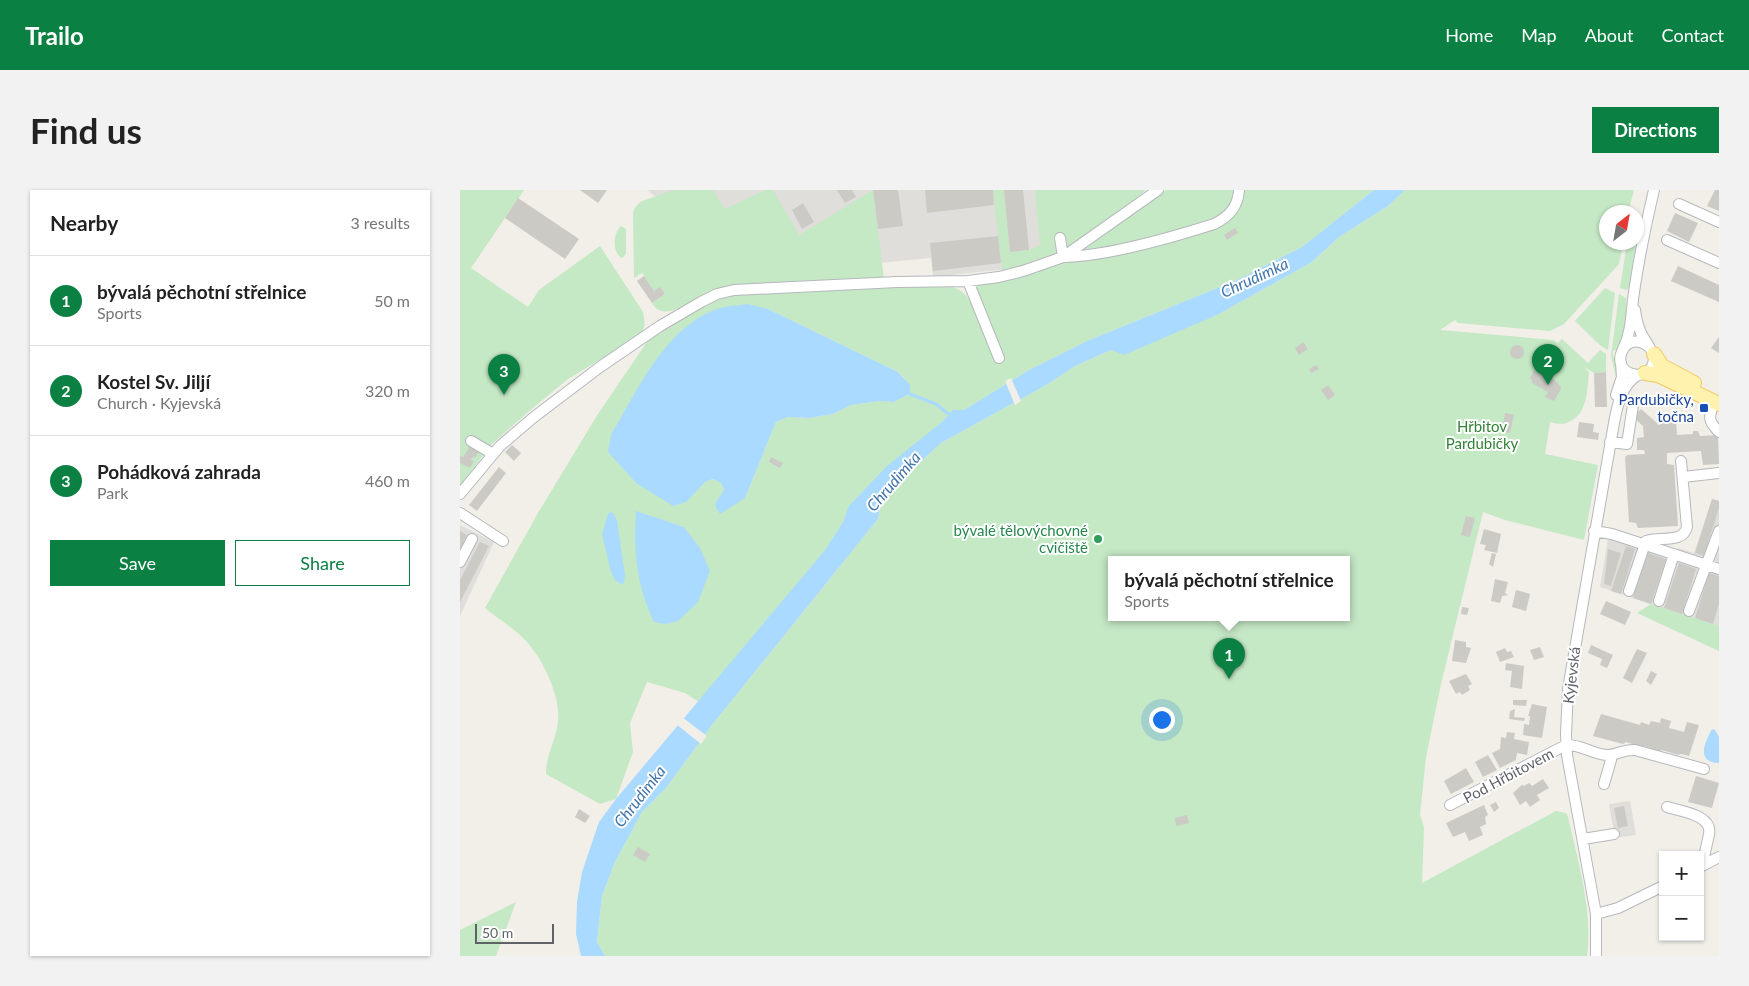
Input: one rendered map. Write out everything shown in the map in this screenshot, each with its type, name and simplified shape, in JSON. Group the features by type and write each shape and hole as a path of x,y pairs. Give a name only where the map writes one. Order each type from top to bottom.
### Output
{"main road":[{"path":"1651,350 1662,366 1717,401"},
{"path":"1642,374 1658,375 1717,401"}],"street":[{"path":"1063,257 1158,190"},
{"path":"460,494 493,454 534,417 600,367 660,326 717,294 744,290 968,281 999,277 1063,257 1110,251 1214,224 1231,213 1237,202 1239,190"},
{"path":"1634,294 1636,321 1651,350 1653,364 1642,374 1626,371 1620,362 1620,356 1629,334 1634,294 1644,232 1654,190"},
{"path":"1679,204 1719,222"},
{"path":"1060,238 1063,257"},
{"path":"1667,240 1719,264"},
{"path":"968,281 999,358"},
{"path":"1623,349 1631,342 1637,341 1644,343 1651,350"},
{"name":"Kyjevská","path":"1596,956 1596,914 1568,766 1566,745 1567,707 1570,674 1610,439 1614,402 1622,373 1620,362"},
{"name":"Kyjevská","path":"1610,439 1622,395 1630,381 1642,374"},
{"path":"1717,401 1709,416 1710,421 1719,432"},
{"path":"1610,439 1627,444 1633,405"},
{"path":"471,441 493,454"},
{"path":"1629,591 1644,544 1650,539 1677,538 1685,534 1687,527 1681,461"},
{"path":"1683,477 1719,473"},
{"path":"460,513 503,541"},
{"path":"1594,531 1612,534 1719,569"},
{"path":"1689,612 1719,531"},
{"path":"460,562 472,539"},
{"path":"1659,601 1674,554"},
{"path":"1566,745 1578,746 1605,755 1611,755 1624,750 1635,750 1704,769"},
{"name":"Pod Hřbitovem","path":"1450,805 1566,745"},
{"path":"1604,784 1611,755"},
{"path":"1666,808 1699,817 1707,824 1709,834 1704,852"},
{"path":"1583,839 1614,834"},
{"path":"1704,865 1719,857"},
{"path":"1596,914 1618,908 1659,888"}],"shaded area":[{"path":"647,190 1136,190 1007,269 933,277 931,258 697,280 674,211"},
{"path":"1712,499 1719,501 1719,627 1600,587 1608,539 1674,560 1678,548 1694,553"},
{"path":"460,525 494,542 460,616"},
{"path":"1630,801 1636,835 1615,838 1609,804"}],"green space":[{"path":"460,190 524,190 471,268 528,307 539,290 600,246 643,312 644,328 639,336 568,379 528,412 491,445 460,486"},
{"path":"673,190 713,190 725,209 765,190 773,190 799,235 873,190 884,279 731,285 711,291 678,309 663,311 657,309 652,303 665,294 660,288 654,291 642,273 634,278 633,213 640,202"},
{"path":"993,190 1004,190 1010,252 1029,250 1040,245 1035,190 1146,190 1116,216 1065,251 1034,264 1002,270"},
{"path":"1166,190 1233,190 1234,196 1231,207 1214,219 1140,241 1076,253"},
{"path":"1242,190 1374,190 1302,247 1237,280 1087,341 1029,370 964,410 953,410 850,506 843,522 825,550 699,702 685,693 647,682 630,723 633,752 616,799 600,804 546,774 546,767 558,722 557,701 550,679 539,658 526,641 485,608 538,513 598,414 649,339 707,303 736,295 945,285 963,293 975,309 977,284 1022,274 1229,219","holes":["768,309 898,372 904,378 910,394 893,402 880,401 851,405 833,414 809,418 788,417 776,422 745,498 724,490 721,483 713,479 705,482 636,483 608,451","662,520 684,527 666,624 654,621 650,612 642,585 636,547"]},
{"name":"Hřbitov Pardubičky","path":"1405,190 1634,190 1630,205 1599,205 1599,250 1622,250 1619,264 1564,324 1550,331 1458,323 1455,320 1440,330 1553,340 1558,343 1562,339 1588,363 1600,350 1606,354 1606,372 1594,373 1584,367 1589,372 1588,387 1585,402 1579,415 1564,424 1550,422 1545,454 1598,465 1584,540 1505,520 1483,512 1441,684 1426,757 1420,815 1424,827 1422,883 1556,811 1566,813 1580,869 1586,904 1588,921 1587,956 605,956 597,943 602,896 615,862 642,812 666,788 712,725 878,519 886,494 941,443 1048,384 1075,366 1111,350 1219,314 1312,262 1339,237 1388,206"},
{"path":"621,226 626,229 626,253 621,258 616,251 615,238"},
{"path":"1626,250 1635,250 1629,288 1626,290 1620,288"},
{"path":"1605,288 1615,293 1608,350 1601,346 1575,321"},
{"path":"1619,294 1626,298 1627,312 1618,349 1613,351 1618,368 1617,381 1611,356"},
{"path":"1651,604 1719,626 1719,651 1637,613"},
{"path":"516,902 496,956 460,956 460,930"}],"water":[{"name":"Chrudimka","path":"1374,190 1405,190 1388,206 1339,237 1312,262 1219,314 1124,355 1111,350 1075,366 1048,384 941,443 886,494 878,519 712,725 666,788 642,812 615,862 602,896 597,942 605,956 581,956 576,934 577,902 582,872 599,822 616,799 825,550 843,522 849,506 887,466 942,422 953,410 964,410 1029,370 1087,341 1237,280 1302,247"},
{"path":"747,304 768,309 898,372 910,385 910,394 893,402 880,401 851,405 833,414 809,418 788,417 776,422 745,498 720,514 715,504 724,490 721,483 713,479 705,482 686,502 673,506 636,483 608,452 611,435 653,364 680,332 696,319 714,310"},
{"path":"636,511 684,527 700,548 710,571 698,602 678,621 666,624 654,622 648,609 640,582 636,554"},
{"path":"611,512 617,521 625,575 624,583 621,584 615,580 611,572 602,534 608,514"},
{"path":"1712,729 1715,730 1719,737 1719,763 1712,762 1704,755 1705,745"}],"pier":[{"path":"1011,378 1021,401 1015,405 1005,381"},
{"path":"682,717 707,736 701,744 676,724"}],"building":[{"path":"580,190 607,190 598,203"},
{"path":"837,190 852,190 856,197 845,203"},
{"path":"873,190 898,190 903,226 878,229"},
{"path":"925,190 993,190 994,205 927,213"},
{"path":"1004,190 1023,190 1029,250 1010,252"},
{"path":"1715,190 1719,190 1719,211 1707,206"},
{"path":"518,198 579,239 565,259 505,218"},
{"path":"803,203 814,222 802,229 792,210"},
{"path":"1675,213 1698,223 1689,242 1667,231"},
{"path":"1235,228 1238,233 1227,240 1224,235"},
{"path":"998,236 1001,263 933,271 930,243"},
{"path":"1678,266 1719,285 1719,302 1671,281"},
{"path":"644,276 654,291 660,287 665,294 652,303 637,281"},
{"path":"1719,337 1719,353 1711,348"},
{"path":"1303,342 1308,349 1299,355 1295,348"},
{"path":"1514,345 1520,345 1524,352 1520,359 1514,359 1510,355 1510,349"},
{"path":"1316,365 1319,369 1311,373 1309,369"},
{"path":"1534,370 1556,381 1560,386 1561,389 1554,401 1545,397 1548,392 1532,383 1530,378"},
{"path":"1606,372 1607,407 1595,407 1594,373"},
{"path":"1328,385 1335,395 1328,400 1321,390"},
{"path":"1641,409 1658,425 1662,424 1663,420 1676,421 1677,435 1693,434 1693,431 1698,431 1700,436 1718,435 1719,464 1703,465 1701,451 1667,453 1667,464 1674,465 1678,526 1638,528 1636,523 1629,522 1625,457 1627,455 1645,454 1644,450 1637,450 1637,438 1644,437 1643,426 1633,417"},
{"path":"1505,413 1514,415 1510,433 1502,432"},
{"path":"1579,422 1594,424 1593,432 1599,433 1598,440 1577,437"},
{"path":"472,443 481,448 475,458 472,457 471,460 474,461 470,468 460,463 460,456 463,457"},
{"path":"512,445 521,453 514,461 505,452"},
{"path":"771,457 783,463 780,468 769,462"},
{"path":"499,467 506,473 477,511 469,505"},
{"path":"1712,499 1719,501 1719,508 1704,556 1695,553"},
{"path":"1466,516 1475,518 1470,537 1461,535"},
{"path":"1484,529 1501,534 1497,553 1484,550 1486,545 1480,544"},
{"path":"460,531 467,535 460,549"},
{"path":"480,542 489,546 460,602 460,580"},
{"path":"1626,546 1635,549 1621,594 1611,591"},
{"path":"1608,549 1621,553 1611,586 1604,584"},
{"path":"1492,553 1496,554 1493,567 1489,564"},
{"path":"1648,553 1666,559 1651,604 1633,598"},
{"path":"1679,563 1696,569 1682,614 1664,608"},
{"path":"1709,573 1719,576 1719,604 1713,624 1695,618"},
{"path":"1495,579 1508,582 1505,593 1508,595 1502,596 1500,603 1491,601"},
{"path":"1516,590 1530,594 1526,611 1512,607"},
{"path":"1606,601 1631,612 1625,625 1600,614"},
{"path":"1462,607 1469,608 1467,615 1461,614"},
{"path":"1455,640 1466,642 1466,647 1471,648 1466,663 1452,661"},
{"path":"1591,645 1613,655 1607,668 1600,665 1602,659 1588,653"},
{"path":"1540,647 1544,657 1534,660 1530,650"},
{"path":"1505,648 1507,652 1511,651 1514,657 1500,662 1496,652"},
{"path":"1637,649 1647,653 1632,683 1623,678"},
{"path":"1506,663 1524,666 1522,689 1510,687 1512,671 1505,670"},
{"path":"1651,671 1657,674 1651,685 1646,681"},
{"path":"1466,674 1472,684 1468,686 1470,690 1462,695 1460,692 1456,694 1449,681"},
{"path":"1513,700 1527,700 1526,706 1513,705"},
{"path":"1532,704 1547,707 1542,738 1523,735 1524,724 1529,725 1530,716 1528,716"},
{"path":"1515,709 1514,717 1525,718 1524,721 1509,719 1510,711"},
{"path":"1601,714 1640,725 1641,722 1649,725 1651,721 1660,723 1661,718 1671,721 1669,728 1684,732 1687,722 1699,725 1689,756 1678,755 1593,736"},
{"path":"1507,732 1515,733 1514,739 1529,742 1527,755 1517,753 1516,760 1500,768 1492,753 1500,749 1501,737 1506,738"},
{"path":"1488,755 1497,770 1483,777 1475,762"},
{"path":"1466,768 1474,782 1451,794 1444,781"},
{"path":"1696,776 1719,783 1712,808 1688,802"},
{"path":"1543,779 1549,788 1537,795 1540,800 1530,807 1526,801 1520,805 1513,793 1522,785 1524,786 1529,783 1532,786"},
{"path":"1496,802 1499,808 1494,812 1490,805"},
{"path":"1484,805 1488,815 1485,817 1486,824 1480,827 1483,835 1469,841 1465,832 1453,837 1446,823"},
{"path":"1624,806 1628,826 1618,828 1614,808"},
{"path":"579,809 590,816 585,823 575,817"},
{"path":"1187,815 1189,823 1176,826 1175,818"},
{"path":"638,847 650,854 645,862 633,855"}],"waterway":[{"path":"910,394 936,404 951,416"}],"place":[{"name":"Kostel Sv. Jiljí","path":"1548,385"},
{"name":"Pohádková zahrada","path":"504,395"},
{"name":"Pardubičky, točna","path":"1704,408"},
{"name":"bývalé tělovýchovné cvičiště","path":"1098,539"},
{"name":"bývalá pěchotní střelnice","path":"1229,679"}]}
